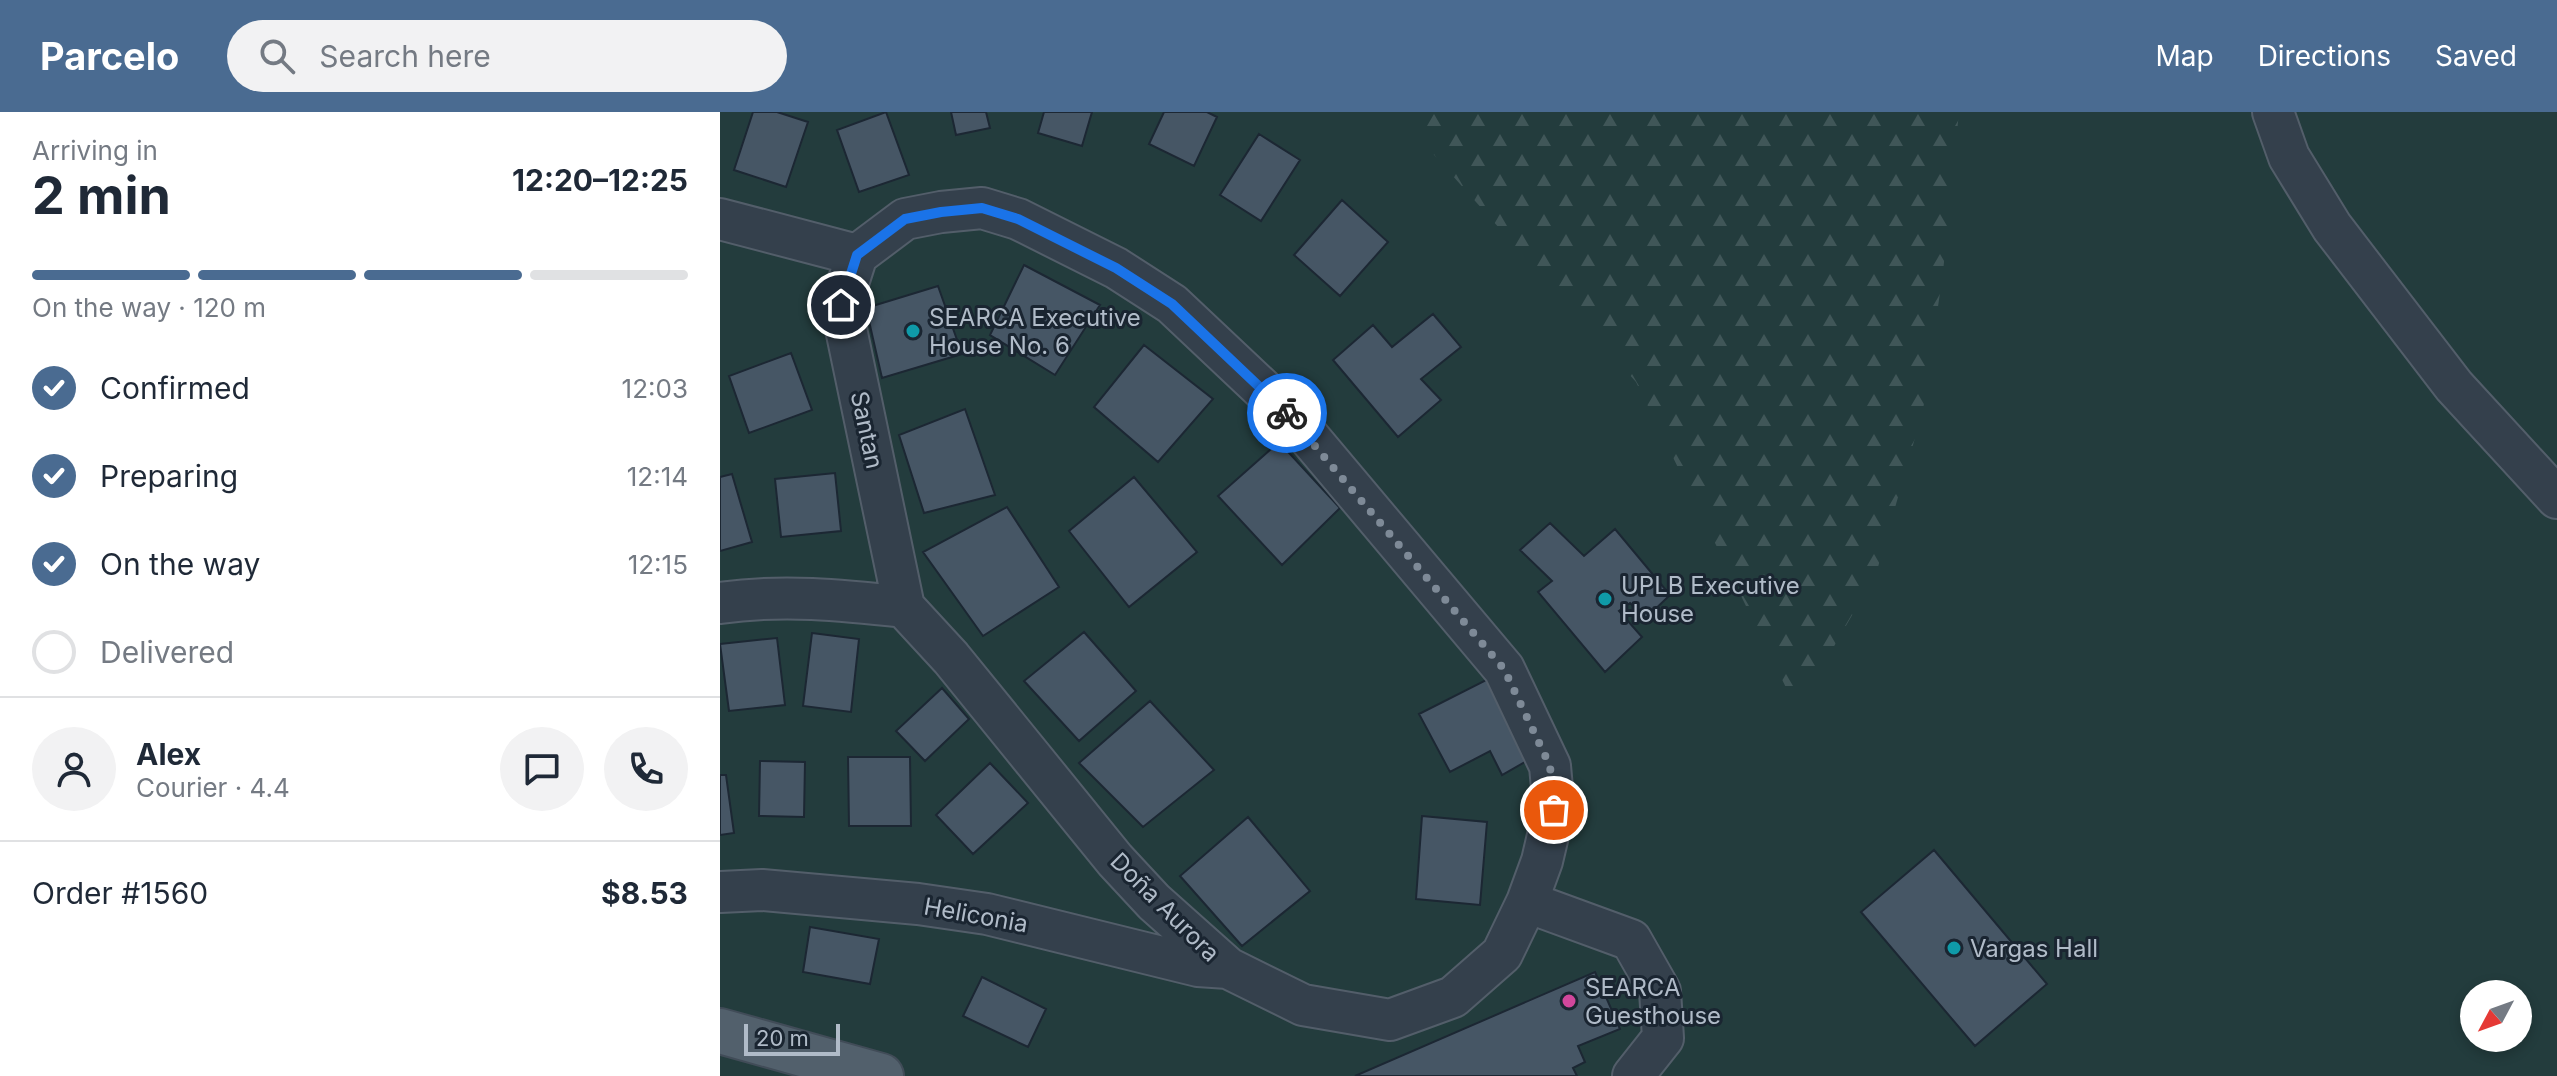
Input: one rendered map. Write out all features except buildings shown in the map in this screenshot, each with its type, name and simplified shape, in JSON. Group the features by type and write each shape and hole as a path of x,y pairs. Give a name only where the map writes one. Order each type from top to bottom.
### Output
{"main road":[{"path":"720,1031 881,1076"}],"street":[{"path":"2273,112 2289,157 2332,227 2378,291 2454,386 2557,498"},
{"name":"Doña Aurora","path":"857,255 905,219 982,208 1018,219 1116,268 1172,304 1292,417 1504,669 1550,766 1554,810 1542,861 1527,902 1502,954 1453,997 1390,1020 1303,1005 1228,968 1154,902 1115,860 951,658 904,607"},
{"path":"720,219 857,255"},
{"name":"Santan","path":"857,255 841,305 904,607"},
{"path":"720,603 746,599 828,598 904,607"},
{"name":"Heliconia","path":"720,892 762,890 918,904 987,914 1198,966 1228,968"},
{"path":"1527,902 1631,940 1660,991 1663,1038 1633,1076"}],"green space":[{"path":"720,112 2557,112 2557,1076 720,1076"},
{"path":"1396,112 1959,112 1943,272 1923,410 1876,574 1797,710 1636,382"}],"way so far":[{"path":"1287,413 1504,669 1550,766 1554,810"}],"place":[{"name":"SEARCA Executive House No. 6","path":"913,331"},
{"name":"UPLB Executive House","path":"1605,599"},
{"name":"Vargas Hall","path":"1954,948"},
{"name":"SEARCA Guesthouse","path":"1569,1001"}],"route":[{"path":"841,305 857,255 905,219 982,208 1018,219 1116,268 1172,304 1287,413"}]}
